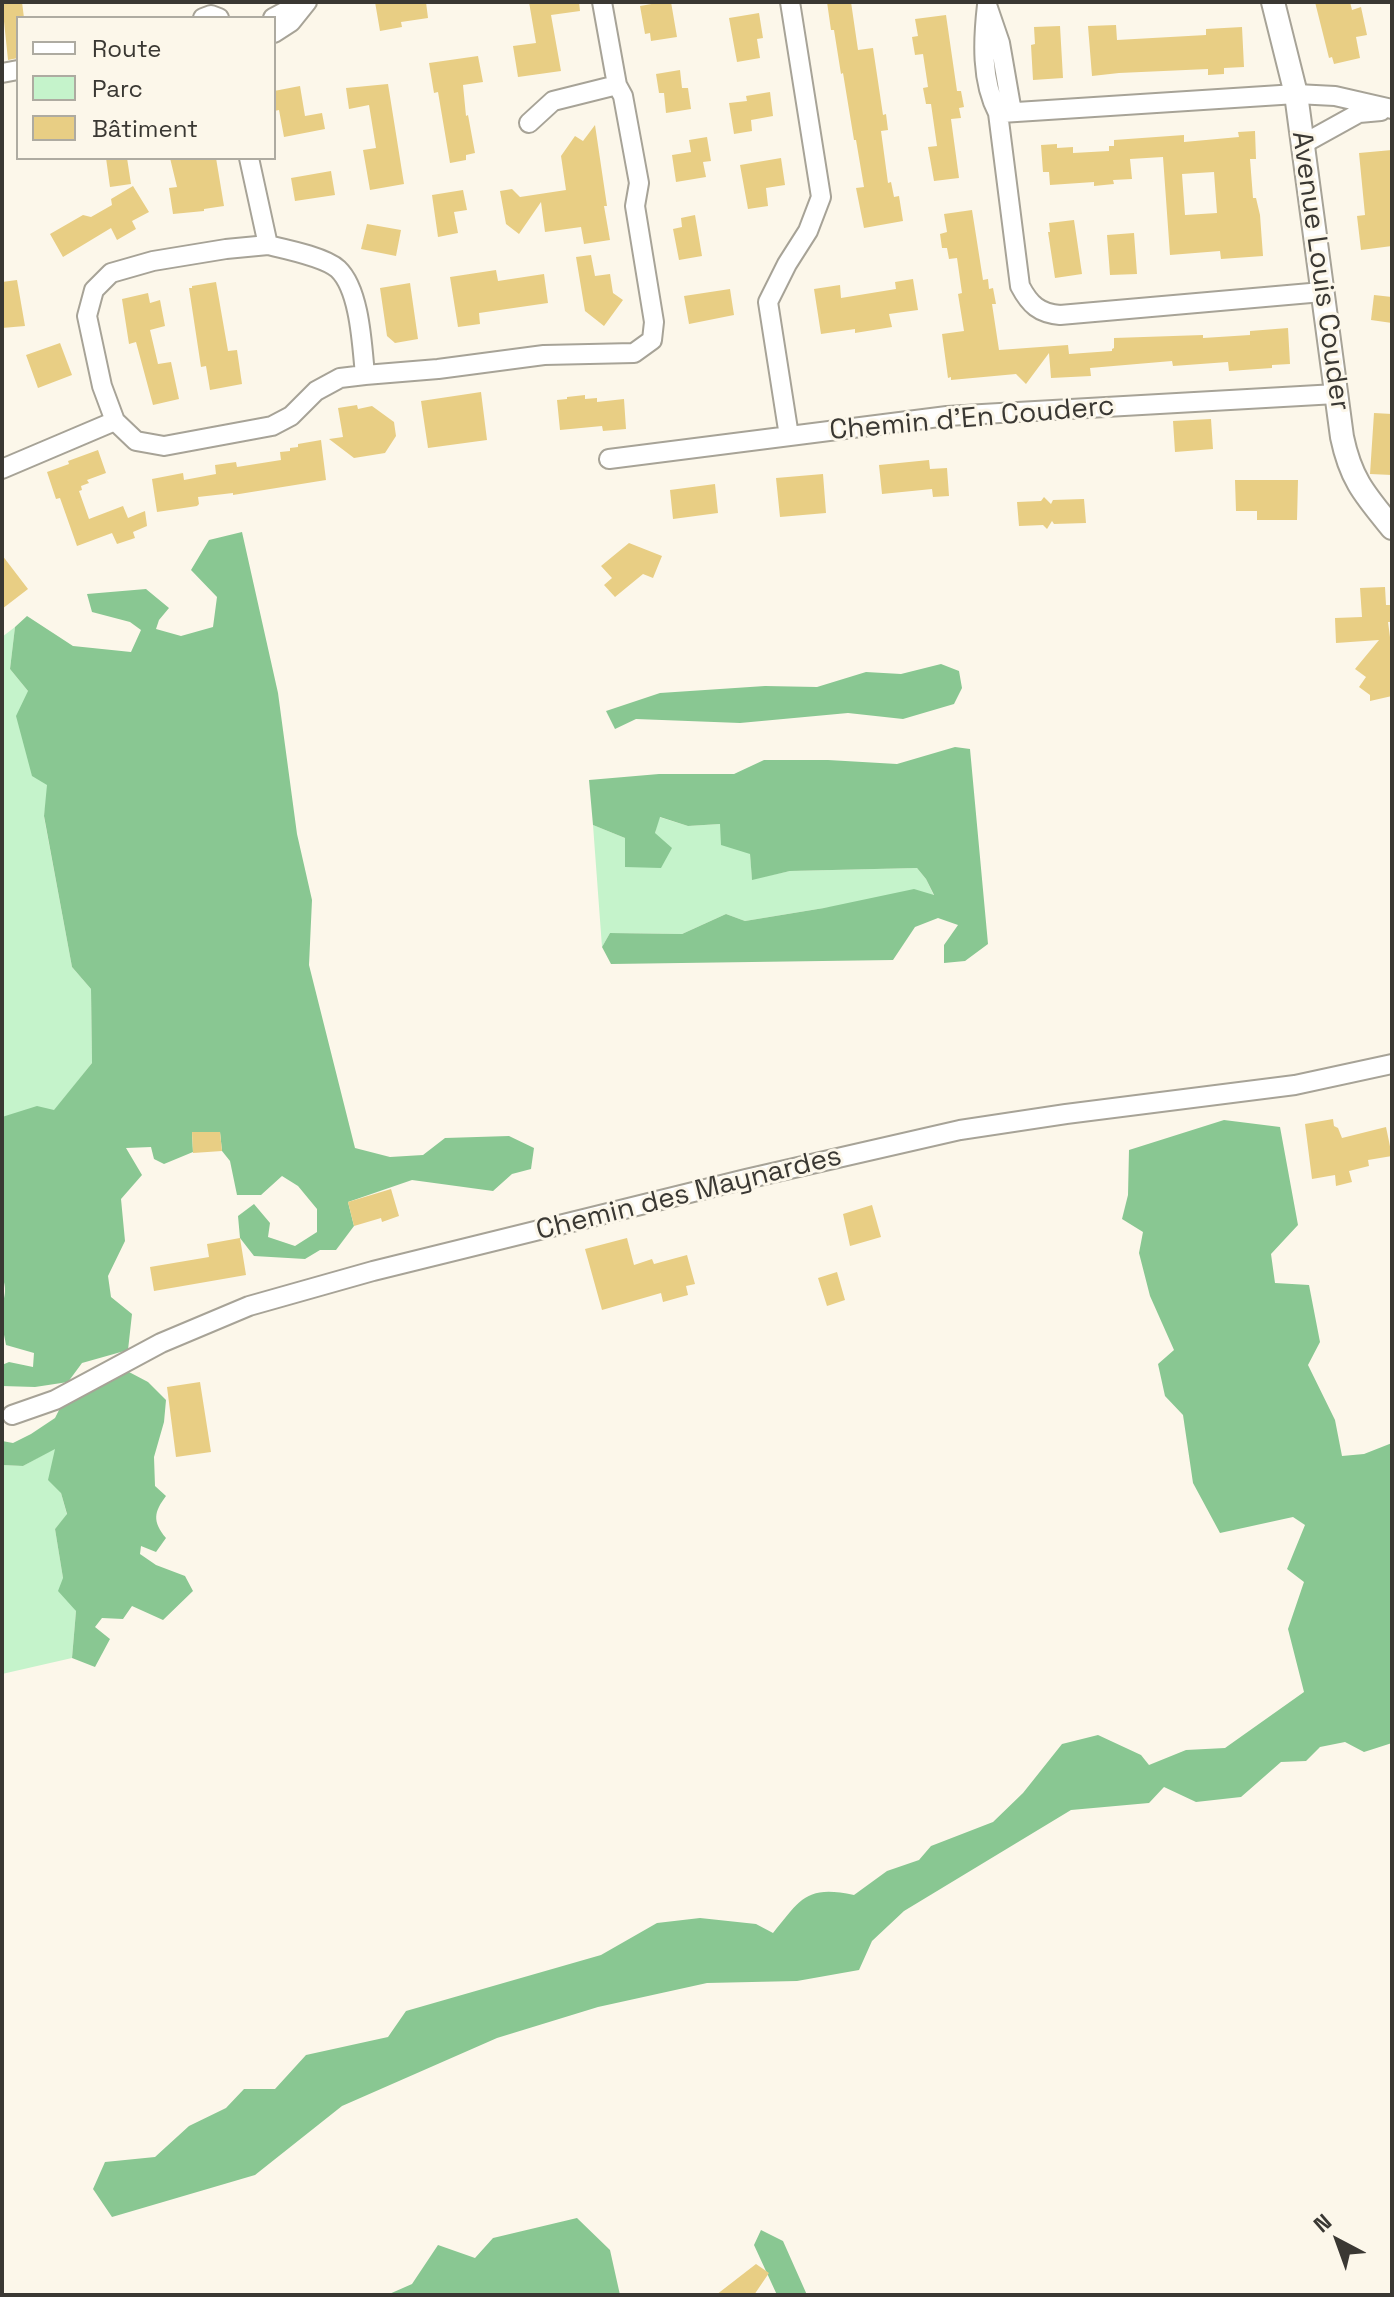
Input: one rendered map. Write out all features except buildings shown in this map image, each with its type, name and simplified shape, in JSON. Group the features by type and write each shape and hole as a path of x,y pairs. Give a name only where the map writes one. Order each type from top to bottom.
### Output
{"street":[{"path":"276,16 305,2"},
{"path":"276,32 291,22 305,2"},
{"path":"365,375 360,329 348,283 336,266 297,251 268,245 226,249 153,261 111,273 94,290 87,316 102,386 115,421 136,441 164,446 272,426 291,416 316,391 340,378 544,355 634,353 652,340 654,322 635,206 639,183 602,2"},
{"path":"789,436 768,302 808,231 821,197 790,2"},
{"name":"Avenue Louis Couder","path":"1273,2 1296,94 1342,437 1351,472 1358,485 1392,528"},
{"path":"529,123 553,101 617,85"},
{"path":"1322,292 1046,314 1026,298 1020,286 1005,113 1296,94 1335,96 1392,109"},
{"path":"1303,144 1359,113 1392,109"},
{"path":"249,160 268,245"},
{"name":"Chemin d'En Couderc","path":"609,459 947,416 1336,394"},
{"path":"2,469 115,421"},
{"name":"Chemin des Maynardes","path":"12,1415 55,1400 161,1343 221,1317 261,1302 373,1271 960,1130 1295,1085 1392,1064"}],"green space":[{"path":"242,532 278,693 297,834 312,900 309,965 355,1148 390,1157 423,1155 445,1138 509,1136 534,1148 531,1169 512,1174 493,1191 412,1180 348,1202 354,1226 336,1250 320,1250 305,1259 254,1256 240,1238 238,1216 254,1204 270,1223 268,1237 295,1246 317,1232 317,1209 298,1186 282,1176 261,1195 237,1195 230,1161 222,1151 220,1132 192,1132 193,1152 164,1164 154,1159 151,1147 126,1148 142,1175 121,1199 125,1241 108,1276 111,1297 132,1314 128,1350 82,1363 68,1382 35,1387 2,1386 2,1365 9,1362 33,1367 34,1353 6,1345 2,1322 5,1285 2,1274 2,1117 37,1106 54,1110 92,1063 91,989 72,967 44,816 47,785 32,776 16,716 28,691 10,669 15,627 27,616 73,646 131,652 141,630 130,622 92,612 87,594 146,589 169,608 156,629 181,636 213,627 217,597 191,570 209,540"},
{"path":"15,627 10,669 28,691 48,785 44,817 72,967 91,989 92,1063 54,1111 2,1117 2,637"},
{"path":"941,664 959,671 962,688 954,704 903,719 848,713 740,723 636,719 615,729 606,711 660,693 765,686 817,687 866,672 901,674"},
{"path":"955,747 970,749 988,944 965,961 944,963 944,945 958,925 938,918 915,927 893,960 611,964 602,947 610,933 682,934 726,914 745,921 914,889 934,895 917,868 790,871 752,880 750,854 721,845 720,824 688,826 660,817 655,833 672,848 661,868 625,867 625,838 593,825 589,780 659,774 734,774 764,760 897,764"},
{"path":"659,817 688,826 720,824 750,853 752,879 790,871 917,868 934,896 824,908 745,921 726,914 682,934 610,933 602,947 593,825 625,838 626,867 655,833"},
{"path":"1224,1120 1280,1127 1298,1225 1271,1254 1275,1283 1309,1285 1320,1342 1308,1365 1335,1420 1342,1456 1364,1454 1392,1443 1392,1743 1364,1752 1345,1742 1320,1747 1306,1761 1281,1762 1241,1797 1196,1802 1164,1787 1149,1803 1071,1810 904,1911 872,1941 859,1970 797,1981 707,1983 598,2007 497,2038 342,2106 255,2175 112,2217 93,2189 105,2162 155,2157 189,2126 226,2108 244,2089 275,2089 306,2055 388,2037 406,2011 601,1955 657,1923 700,1918 756,1924 773,1933 806,1898 825,1892 854,1895 887,1871 919,1860 931,1846 993,1822 1023,1793 1062,1744 1098,1735 1141,1755 1149,1765 1186,1750 1225,1748 1304,1692 1288,1629 1304,1582 1287,1569 1305,1525 1293,1517 1220,1533 1193,1483 1183,1415 1165,1396 1158,1364 1174,1350 1150,1296 1139,1253 1143,1232 1122,1219 1128,1195 1129,1150"},
{"path":"129,1372 148,1382 166,1400 164,1422 154,1457 155,1486 166,1496 156,1517 158,1527 166,1538 156,1552 141,1546 140,1554 156,1565 185,1576 193,1591 163,1620 132,1606 123,1619 102,1618 95,1627 110,1639 95,1667 72,1658 76,1611 58,1591 63,1578 55,1529 67,1514 61,1493 48,1480 55,1449 23,1466 2,1465 2,1441 13,1443 31,1434 55,1418 62,1404"},
{"path":"55,1448 67,1515 55,1529 63,1578 76,1611 72,1658 2,1674 2,1465 23,1466"},
{"path":"577,2218 610,2250 620,2295 387,2295 412,2284 438,2245 475,2258 493,2238"},
{"path":"761,2230 783,2241 807,2295 777,2295 754,2245"}]}
